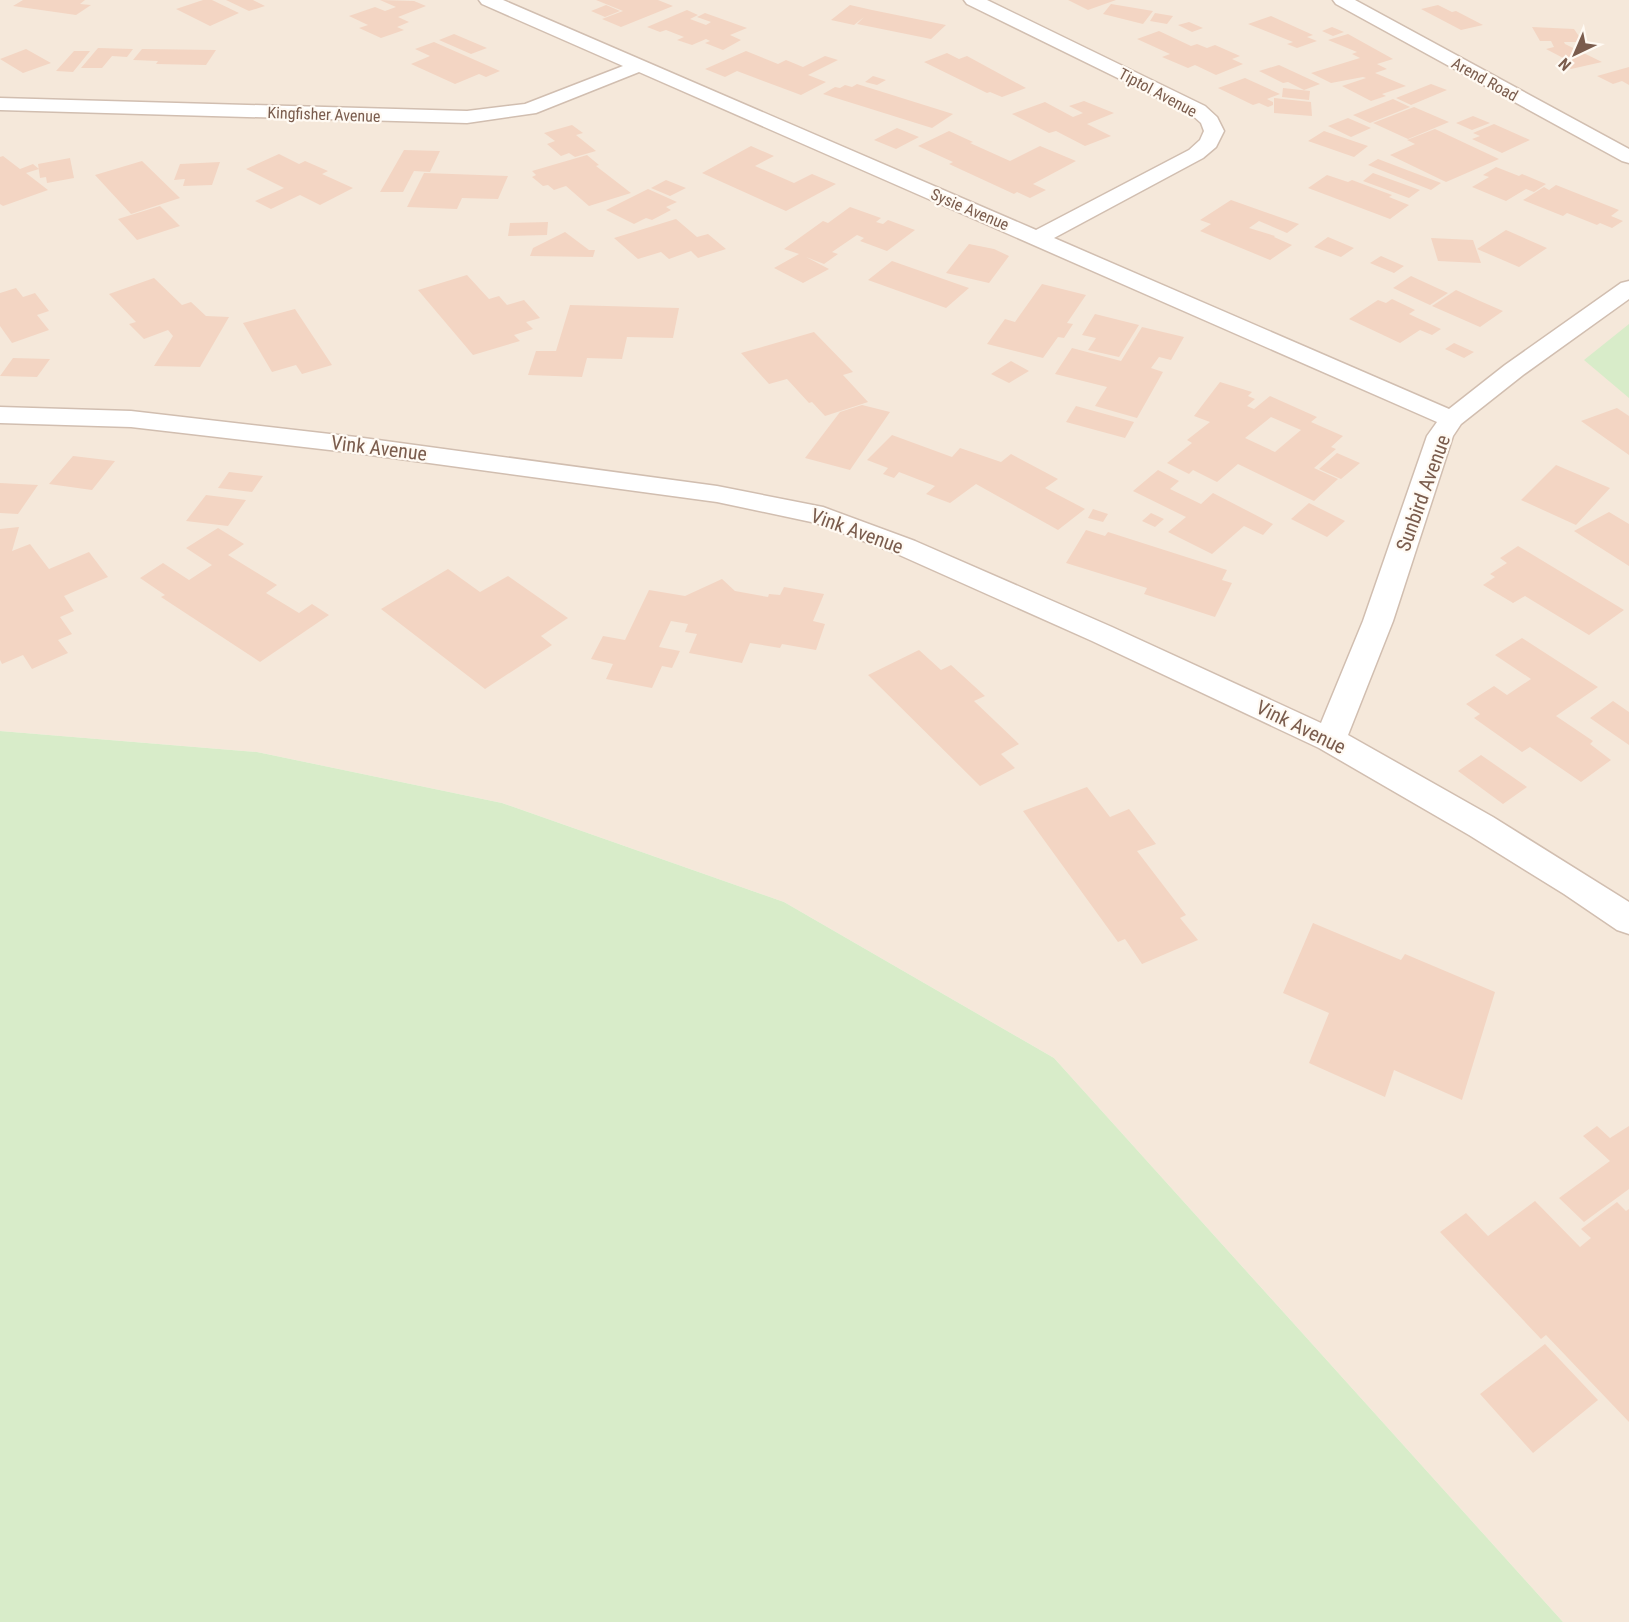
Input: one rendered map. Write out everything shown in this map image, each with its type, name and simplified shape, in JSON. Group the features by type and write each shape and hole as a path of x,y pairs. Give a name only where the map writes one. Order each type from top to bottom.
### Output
{"street":[{"name":"Sysie Avenue","path":"488,0 1452,419"},
{"name":"Tiptol Avenue","path":"974,0 1197,110 1210,121 1214,131 1209,143 1196,154 1038,238"},
{"name":"Arend Road","path":"1342,0 1629,157"},
{"name":"Kingfisher Avenue","path":"0,104 467,117 530,109 639,66"},
{"name":"Sunbird Avenue","path":"1330,740 1378,621 1440,436 1452,419 1514,370 1629,288"},
{"name":"Vink Avenue","path":"0,415 131,419 356,445 717,494 823,516 905,547 1102,634 1330,740 1490,832 1629,920"}],"shaded area":[{"path":"0,0 1629,0 1629,1622 1563,1622 1054,1058 784,902 502,803 257,752 0,731"}],"green space":[{"path":"1629,324 1629,398 1584,360"},
{"path":"0,731 257,752 502,803 784,902 1054,1058 1563,1622 0,1622"}],"building":[{"path":"23,0 85,0 80,4 91,5 76,15 13,6"},
{"path":"203,0 212,0 239,13 210,26 176,9"},
{"path":"226,0 253,0 265,6 249,11"},
{"path":"380,0 414,1 426,6 398,17 409,22 397,27 404,30 381,38 359,28 368,25 349,16 375,7 385,11 396,7"},
{"path":"596,0 658,0 673,6 621,27 602,19 623,11"},
{"path":"1068,0 1116,0 1088,10"},
{"path":"1111,4 1153,11 1143,24 1103,14"},
{"path":"606,5 620,11 605,17 591,11"},
{"path":"850,5 946,25 931,39 857,24 864,17 854,25 831,20"},
{"path":"1438,5 1452,12 1456,11 1483,25 1461,30 1421,9"},
{"path":"687,10 698,15 690,19 706,25 711,22 697,17 705,13 747,28 730,35 741,40 723,50 705,43 710,41 706,39 692,45 677,40 684,37 666,30 660,32 647,27"},
{"path":"1155,13 1173,16 1167,24 1150,21"},
{"path":"1271,16 1313,35 1307,37 1317,41 1297,48 1287,44 1293,42 1248,24"},
{"path":"1189,22 1203,28 1192,32 1178,25"},
{"path":"1332,27 1344,32 1333,36 1322,31"},
{"path":"1532,27 1574,29 1583,42 1564,42 1565,44 1602,62 1571,69 1558,62 1567,60 1546,49 1554,47 1551,41 1540,41"},
{"path":"1159,31 1191,46 1197,44 1207,48 1215,45 1240,56 1232,59 1243,64 1216,75 1195,65 1188,68 1162,57 1170,54 1137,39"},
{"path":"454,34 487,48 471,54 439,40"},
{"path":"1348,34 1393,59 1377,64 1387,69 1375,73 1406,86 1382,94 1386,96 1371,101 1342,86 1366,78 1331,83 1311,73 1360,58 1352,54 1357,52 1328,40"},
{"path":"434,42 500,71 486,77 479,74 455,84 411,64 430,56 415,49"},
{"path":"98,48 133,49 127,57 112,56 102,68 81,68"},
{"path":"26,49 51,63 23,73 0,59"},
{"path":"142,49 216,50 206,65 156,64 158,61 133,60"},
{"path":"74,51 90,51 73,72 56,71"},
{"path":"746,51 778,64 786,60 803,67 825,56 838,60 808,75 826,82 801,95 737,71 725,77 705,69"},
{"path":"947,53 959,59 967,56 1026,88 1002,97 987,93 924,62"},
{"path":"1279,65 1320,84 1304,90 1259,71"},
{"path":"1629,67 1629,85 1622,81 1613,84 1597,76"},
{"path":"873,76 886,80 877,85 865,82"},
{"path":"1245,78 1280,94 1267,99 1273,102 1273,105 1268,107 1259,103 1253,105 1218,88"},
{"path":"857,84 953,114 932,128 823,94 835,87 840,88 845,85 852,87"},
{"path":"1431,84 1447,90 1411,105 1396,98"},
{"path":"1283,88 1310,91 1309,100 1282,97"},
{"path":"1274,98 1311,102 1312,116 1274,113"},
{"path":"1393,99 1410,107 1370,123 1353,115"},
{"path":"1084,101 1114,113 1087,124 1111,136 1085,146 1056,131 1049,133 1012,114 1045,102 1073,117 1083,113 1069,106"},
{"path":"1414,107 1449,122 1408,139 1373,123"},
{"path":"1473,116 1490,123 1472,130 1456,123"},
{"path":"1348,118 1371,128 1351,137 1328,126"},
{"path":"1494,124 1530,140 1502,153 1472,139 1480,136 1473,133"},
{"path":"572,125 583,133 576,135 596,151 575,157 569,153 561,156 547,144 555,141 544,133"},
{"path":"897,128 919,137 896,149 874,140"},
{"path":"1435,129 1499,159 1446,182 1390,155 1415,144 1407,140"},
{"path":"949,131 1010,161 1040,146 1076,161 1033,184 1046,190 1030,198 1017,192 1014,194 949,164 953,162 918,146"},
{"path":"1324,131 1368,146 1354,157 1308,141"},
{"path":"751,146 774,156 755,166 794,183 812,174 836,184 786,211 702,173"},
{"path":"404,150 440,151 430,172 414,171 403,192 380,192"},
{"path":"279,154 299,164 305,161 328,171 322,174 353,188 320,205 300,195 271,209 255,201 284,188 246,169"},
{"path":"587,155 599,165 596,166 631,193 589,206 566,186 554,190 548,185 543,186 532,177 536,175 532,171"},
{"path":"3,156 20,169 33,164 39,169 26,173 48,190 3,206 0,204 0,157"},
{"path":"70,158 74,178 47,183 46,177 40,178 38,164"},
{"path":"1378,159 1441,183 1431,190 1368,165"},
{"path":"142,161 180,198 131,214 95,175"},
{"path":"220,162 212,185 183,186 185,179 174,180 180,164"},
{"path":"1496,167 1546,184 1534,192 1526,189 1506,201 1472,187 1489,177 1483,175"},
{"path":"424,173 508,176 498,199 462,198 457,209 407,207"},
{"path":"1373,173 1420,190 1409,198 1363,181"},
{"path":"1327,175 1348,182 1352,180 1392,195 1389,197 1409,205 1390,219 1308,188"},
{"path":"666,180 686,188 670,196 651,188"},
{"path":"1556,185 1619,210 1611,216 1623,221 1612,228 1600,223 1597,225 1567,213 1563,216 1523,200 1544,187 1549,190"},
{"path":"648,189 677,202 666,207 671,210 652,220 646,218 634,224 606,210"},
{"path":"1231,200 1299,224 1287,233 1259,221 1249,228 1275,236 1292,245 1270,260 1200,231 1211,224 1200,220"},
{"path":"160,206 180,226 137,240 118,219"},
{"path":"850,207 881,218 876,222 883,224 888,220 915,230 887,251 860,241 864,238 857,235 832,252 838,254 824,264 806,257 829,269 803,283 774,268 799,254 784,249 823,221 828,223"},
{"path":"676,219 697,237 708,234 726,249 698,258 691,251 669,259 661,252 638,259 614,238"},
{"path":"548,222 547,235 508,236 510,223"},
{"path":"1506,230 1547,248 1519,267 1477,249"},
{"path":"565,232 589,250 595,250 593,257 530,256 533,248"},
{"path":"1328,237 1354,248 1341,257 1314,247"},
{"path":"1431,238 1473,240 1481,263 1438,261"},
{"path":"969,244 994,249 1009,256 989,283 946,273"},
{"path":"1381,256 1404,266 1394,273 1370,263"},
{"path":"892,261 969,288 946,308 868,280"},
{"path":"467,275 489,299 499,296 507,305 524,300 540,318 526,322 533,329 514,335 520,341 473,355 418,290"},
{"path":"1411,276 1448,293 1430,305 1393,288"},
{"path":"154,278 182,305 191,302 206,316 229,317 200,367 154,366 173,336 168,330 144,339 129,324 136,322 109,294"},
{"path":"1042,284 1086,295 1067,323 1073,324 1064,338 1058,337 1043,358 987,344 1005,319 1015,322"},
{"path":"16,288 23,297 35,293 49,311 37,315 49,330 12,343 0,326 0,293"},
{"path":"1456,290 1503,311 1480,327 1432,306"},
{"path":"1392,299 1415,310 1409,314 1441,329 1432,335 1420,330 1400,343 1349,319 1378,300 1386,303"},
{"path":"570,305 679,308 673,338 627,337 622,359 587,358 582,377 528,375 536,351 556,351"},
{"path":"295,309 332,365 302,374 296,365 272,372 243,323"},
{"path":"1095,314 1139,325 1119,357 1088,350 1096,338 1082,335"},
{"path":"1142,327 1184,337 1171,360 1159,357 1151,368 1163,372 1137,418 1095,406 1107,387 1055,374 1072,348 1121,361"},
{"path":"814,332 853,372 843,375 868,402 825,416 812,402 809,403 787,379 769,384 741,353"},
{"path":"1454,343 1474,352 1464,358 1445,349"},
{"path":"13,358 50,359 37,377 0,376"},
{"path":"1011,361 1029,371 1009,383 991,374"},
{"path":"1220,382 1252,392 1248,396 1255,399 1247,406 1254,409 1270,396 1317,417 1311,422 1343,436 1331,447 1336,449 1314,468 1338,479 1314,501 1238,464 1217,482 1193,470 1189,474 1167,463 1192,443 1187,440 1210,422 1194,416","holes":["1271,417 1301,430 1275,452 1245,438"]},
{"path":"862,405 890,412 850,470 805,458 840,412"},
{"path":"1076,406 1134,422 1125,438 1066,422"},
{"path":"1617,408 1629,416 1629,455 1581,421"},
{"path":"892,435 952,457 960,448 1001,462 1011,454 1058,479 1045,488 1085,509 1058,530 976,484 950,503 926,494 935,486 899,472 894,478 883,474 888,468 867,460"},
{"path":"1337,453 1360,463 1341,479 1319,469"},
{"path":"73,456 115,461 92,490 49,484"},
{"path":"1556,465 1610,488 1576,525 1521,500"},
{"path":"1158,470 1179,481 1170,489 1201,504 1213,493 1273,524 1263,535 1244,526 1212,554 1168,532 1186,517 1133,491"},
{"path":"229,472 263,476 252,492 218,488"},
{"path":"0,483 38,485 18,514 0,513"},
{"path":"206,495 246,500 228,526 186,521"},
{"path":"1309,503 1345,521 1327,537 1291,519"},
{"path":"1093,509 1108,514 1103,522 1088,518"},
{"path":"1609,512 1629,524 1629,566 1574,531"},
{"path":"1151,513 1164,519 1155,527 1142,521"},
{"path":"19,527 12,551 30,544 49,569 89,552 108,577 64,596 74,611 60,617 72,634 58,640 68,653 32,669 23,655 2,664 0,660 0,529"},
{"path":"218,528 244,544 228,555 277,585 266,593 299,613 312,604 329,615 260,662 161,597 165,595 140,578 163,563 189,580 212,565 186,548"},
{"path":"1086,530 1105,536 1108,532 1227,570 1222,580 1232,583 1215,617 1144,594 1147,588 1066,563"},
{"path":"1518,546 1624,610 1589,635 1525,596 1513,603 1483,585 1495,577 1490,574 1507,563 1500,558"},
{"path":"448,569 480,592 508,576 568,618 541,636 552,645 485,689 381,609"},
{"path":"722,579 735,591 768,597 769,594 780,595 784,587 824,594 813,621 825,624 816,650 782,644 780,648 750,643 742,663 689,653 697,634 685,632 688,624 671,621 659,647 680,651 672,668 662,666 652,688 606,679 613,664 591,659 603,636 625,640 649,590 685,596"},
{"path":"1522,638 1598,687 1556,716 1593,741 1590,744 1611,760 1581,782 1530,747 1522,752 1474,718 1480,714 1466,704 1494,686 1507,695 1531,679 1495,655"},
{"path":"919,650 941,670 951,665 985,696 974,701 1019,744 1001,754 1015,768 980,786 868,675"},
{"path":"1613,701 1629,712 1629,745 1590,718"},
{"path":"1481,755 1527,787 1503,804 1458,771"},
{"path":"1087,787 1110,817 1129,809 1156,844 1137,851 1186,915 1180,918 1198,940 1142,964 1125,939 1118,942 1023,811"},
{"path":"1313,923 1401,960 1405,954 1495,992 1462,1100 1394,1070 1385,1097 1309,1063 1329,1013 1283,993"},
{"path":"1597,1126 1610,1138 1629,1126 1629,1189 1584,1222 1559,1198 1610,1161 1583,1136"},
{"path":"1535,1201 1580,1247 1591,1238 1581,1229 1617,1202 1626,1211 1629,1209 1629,1422 1546,1335 1541,1339 1440,1232 1466,1213 1488,1236"},
{"path":"1545,1344 1598,1400 1533,1453 1480,1394"}]}
